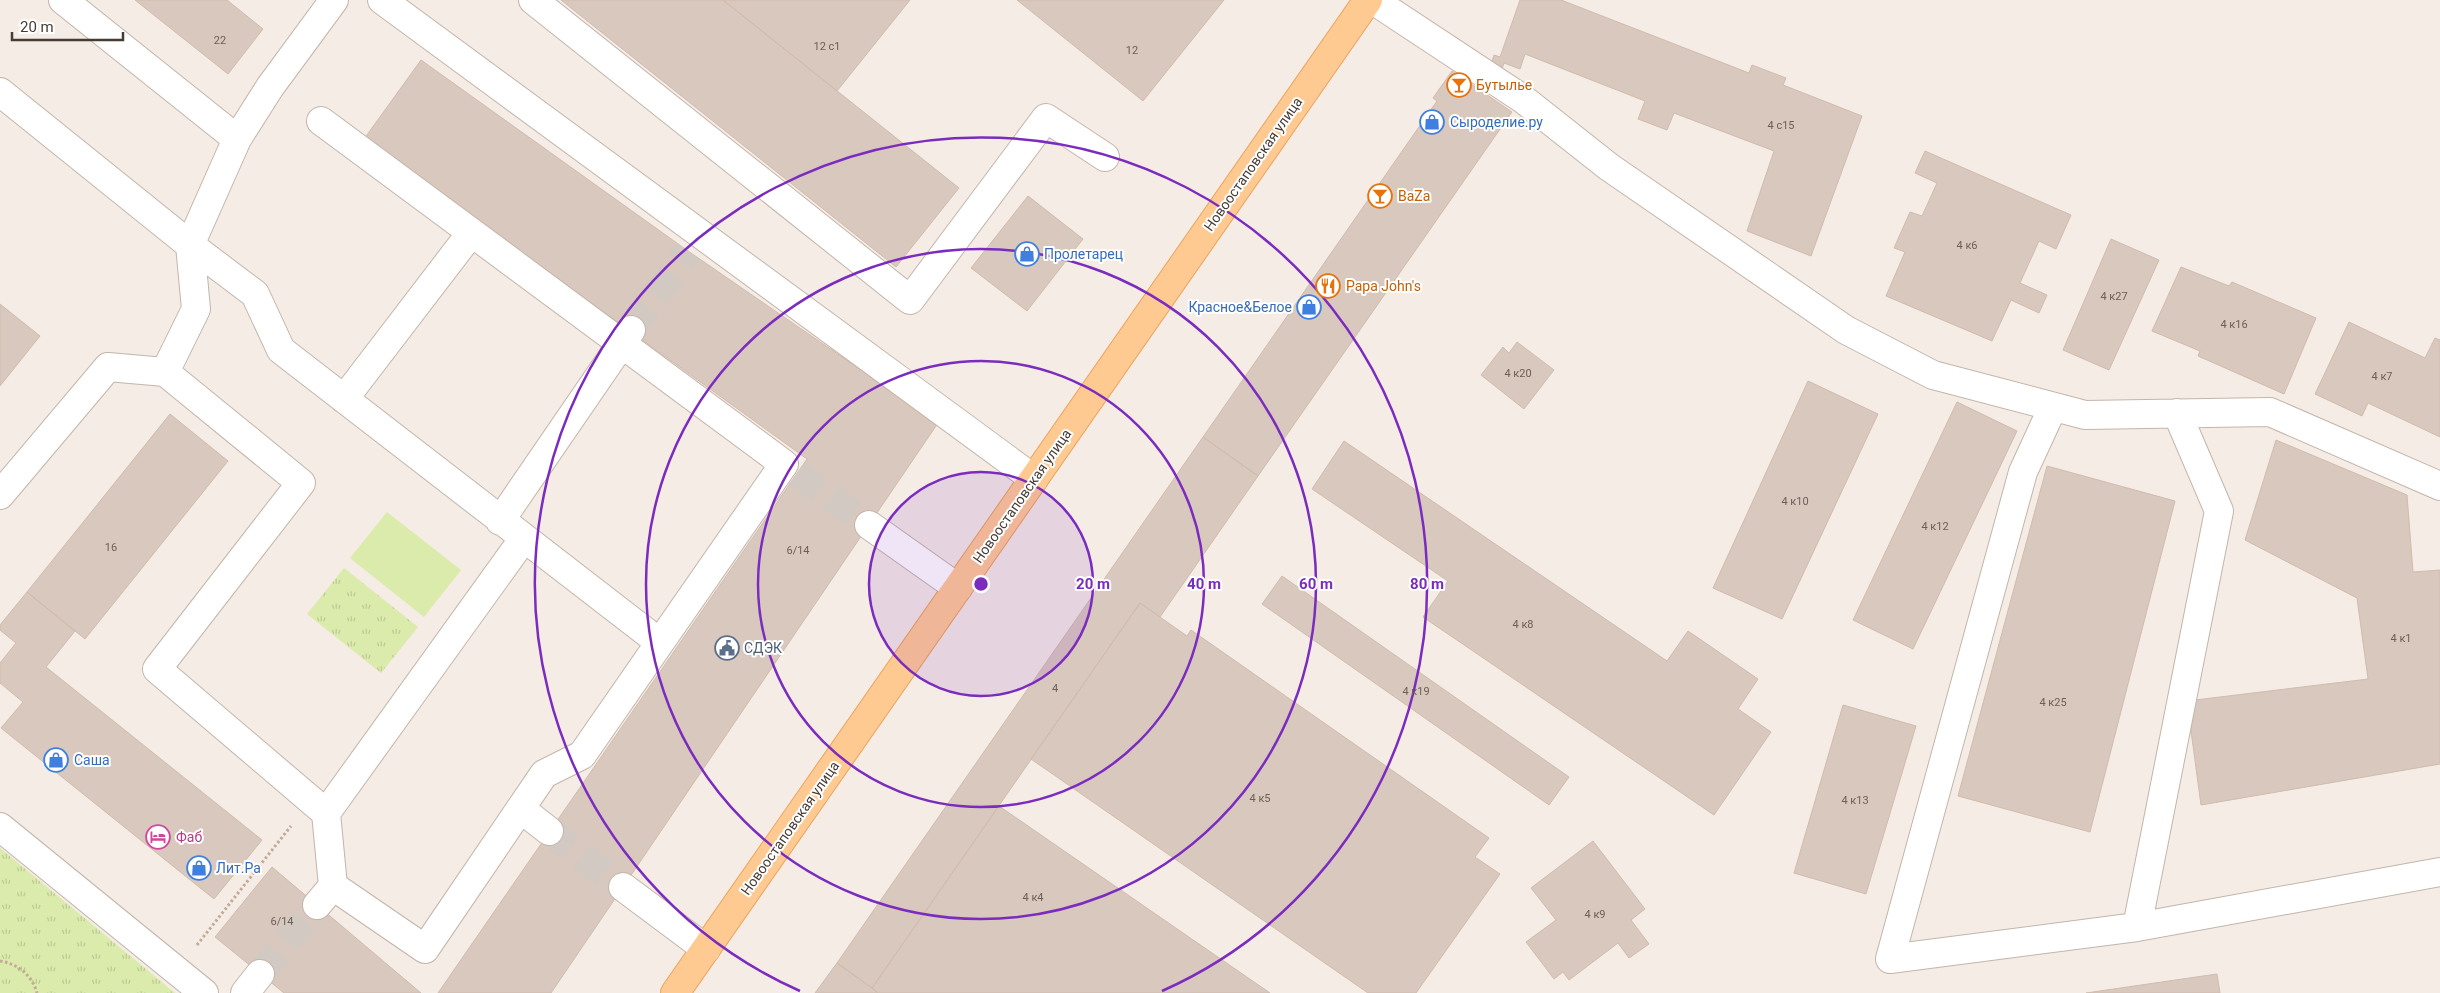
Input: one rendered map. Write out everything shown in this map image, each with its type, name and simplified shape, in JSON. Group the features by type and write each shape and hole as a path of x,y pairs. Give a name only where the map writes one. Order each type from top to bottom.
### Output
{"main road":[{"name":"Новоостаповская улица","path":"675,993 1368,0"}],"street":[{"path":"63,0 237,139"},
{"path":"165,372 196,309 190,245 237,139 270,87 334,0"},
{"path":"382,0 694,242 1034,479"},
{"path":"533,0 910,300 1046,118 1105,157"},
{"path":"1373,0 1523,99 1609,167 1846,330 1933,375 2085,415 2177,412 2270,412 2440,486"},
{"path":"0,92 190,245 255,294 281,350 500,521 660,642"},
{"path":"321,121 471,233 626,338 784,464 582,755 544,774 425,949 325,896 318,806 524,538"},
{"path":"344,399 471,233"},
{"path":"500,521 626,338"},
{"path":"0,495 108,367 165,372 301,483 157,669 318,806"},
{"path":"2053,407 2023,472 1890,959 2137,927 2440,872"},
{"path":"2137,927 2219,511 2177,412"},
{"path":"869,525 958,588"},
{"path":"521,809 549,832"},
{"path":"0,827 204,993"},
{"path":"623,887 706,948"}],"path":[{"path":"177,971 318,806"},
{"path":"0,961 20,968 30,978 37,993"}],"green space":[{"path":"387,512 461,570 424,617 350,558"},
{"path":"344,568 418,627 381,673 307,614"},
{"path":"0,848 175,993 0,993"}],"building":[{"path":"135,0 227,0 263,29 228,74"},
{"path":"561,0 723,0 959,188 896,267"},
{"path":"723,0 910,0 837,91"},
{"path":"1017,0 1224,0 1143,101"},
{"path":"1520,0 1561,0 1749,73 1752,65 1786,78 1783,85 1862,116 1811,256 1747,231 1774,151 1674,113 1667,130 1638,119 1645,101 1525,54 1520,69 1504,63 1501,72 1490,68 1494,55 1500,57"},
{"path":"421,60 688,251 938,423 551,993 438,993 807,459 364,139"},
{"path":"1452,71 1512,112 1258,476 1203,437 1437,101 1433,98"},
{"path":"1925,151 2071,215 2056,249 2039,241 2020,283 2047,295 2039,313 2011,300 1992,341 1886,296 1905,252 1894,248 1910,212 1922,216 1937,183 1915,173"},
{"name":"Пролетарец","path":"1028,196 1083,239 1027,311 971,268"},
{"path":"2111,239 2159,260 2109,370 2063,350"},
{"path":"2181,267 2229,286 2232,282 2316,318 2284,394 2198,356 2200,351 2152,331"},
{"path":"0,304 40,336 0,386"},
{"path":"2349,322 2425,358 2435,338 2440,340 2440,437 2368,403 2362,416 2315,394"},
{"path":"1517,342 1554,370 1524,409 1481,375 1503,347 1509,353"},
{"path":"1808,381 1878,414 1782,619 1713,588"},
{"path":"1957,402 2017,431 1913,649 1853,620"},
{"path":"170,414 228,461 85,639 27,592"},
{"path":"1203,437 1258,476 1160,617 1140,603 872,988 837,963"},
{"path":"2276,440 2407,495 2413,572 2440,570 2440,764 2201,805 2187,701 2368,679 2357,598 2245,540"},
{"path":"1344,441 1667,661 1688,631 1758,679 1738,709 1771,732 1714,815 1423,617 1448,581 1312,489"},
{"path":"2047,466 2175,501 2090,832 1958,796"},
{"path":"1282,576 1569,777 1549,805 1262,604"},
{"path":"27,592 75,631 46,667 262,840 214,899 1,728 23,702 0,683 0,663 16,643 0,630 0,625"},
{"path":"1140,603 1187,636 1191,630 1489,838 1475,857 1500,874 1416,993 1368,993 1031,759"},
{"path":"1843,705 1916,726 1866,894 1794,873"},
{"path":"999,806 1270,993 878,993 872,988"},
{"path":"1593,841 1645,909 1631,920 1649,944 1629,958 1618,943 1569,980 1563,972 1554,979 1526,942 1556,920 1531,888"},
{"path":"272,867 421,993 284,993 215,937"},
{"path":"837,963 872,988 878,993 815,993"},
{"path":"2217,974 2220,993 2086,993"}],"tunnel":[{"path":"631,330 688,251"},
{"path":"797,473 869,525"},
{"path":"549,831 623,887"},
{"path":"260,974 317,905"}],"place":[{"name":"Бутылье","path":"1459,85"},
{"name":"Сыроделие.ру","path":"1432,122"},
{"name":"BaZa","path":"1380,196"},
{"name":"Пролетарец","path":"1027,254"},
{"name":"Papa John's","path":"1328,286"},
{"name":"Красное&Белое","path":"1309,307"},
{"name":"СДЭК","path":"727,648"},
{"name":"Саша","path":"56,760"},
{"name":"Фаб","path":"158,837"},
{"name":"Лит.Ра","path":"199,868"}]}
